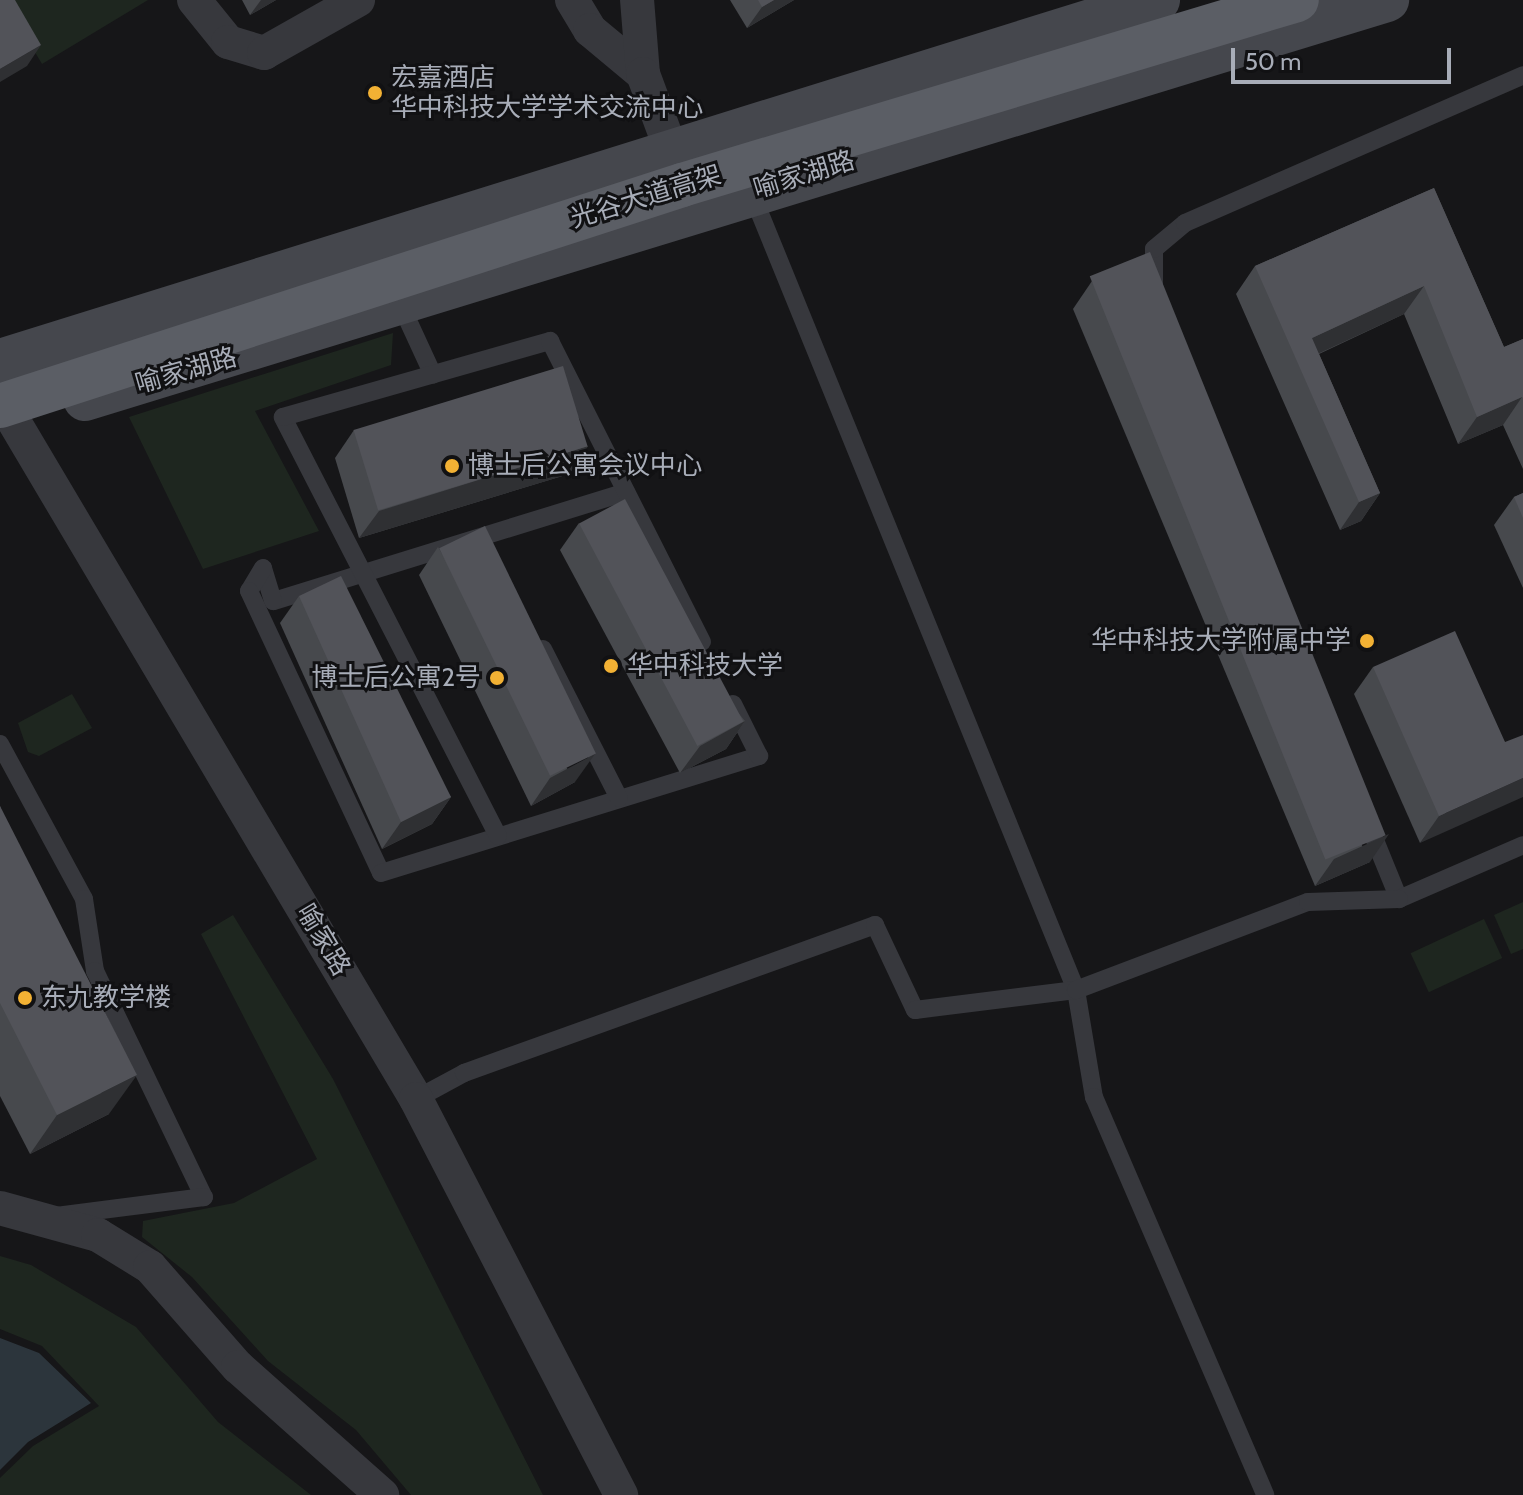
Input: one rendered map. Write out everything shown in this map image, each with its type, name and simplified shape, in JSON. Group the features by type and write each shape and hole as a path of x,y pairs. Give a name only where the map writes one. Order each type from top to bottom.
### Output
{"highway":[{"name":"光谷大道高架","path":"0,386 1239,0"},
{"name":"光谷大道高架","path":"0,406 682,185 1297,0"}],"main road":[{"path":"0,361 670,147 1158,0"},
{"name":"喻家湖路","path":"85,399 751,191 1387,0"}],"street":[{"path":"194,0 228,42 264,53 354,1"},
{"path":"572,0 590,30 643,74"},
{"path":"637,0 643,74 670,147"},
{"name":"喻家路","path":"0,398 416,1099 621,1495"},
{"path":"0,1208 98,1235 150,1267 238,1367 382,1495"}],"lane":[{"path":"1160,310 1154,249 1185,223 1523,75"},
{"path":"751,191 1076,990 1094,1097 1265,1495"},
{"path":"371,241 433,375"},
{"path":"498,836 366,573 283,417 550,341 710,659"},
{"path":"626,492 489,543 366,573 273,601 263,568 249,591 381,873 759,756 724,687"},
{"path":"535,632 619,798"},
{"path":"0,744 84,899 95,971 204,1197 42,1218"},
{"path":"1363,811 1399,899"},
{"path":"416,1099 464,1073 875,925 915,1010 1076,990 1308,902 1399,899 1523,845"}],"shaded area":[{"path":"4,0 148,0 42,64"},
{"path":"393,333 391,365 255,411 319,531 203,569 129,417"},
{"path":"72,694 92,728 39,756 28,752 18,723"},
{"path":"1523,902 1523,949 1511,954 1494,915"},
{"path":"233,915 333,1079 543,1495 411,1495 356,1430 268,1361 192,1277 142,1237 143,1221 234,1203 317,1159 201,934"},
{"path":"1484,919 1502,958 1429,992 1411,953"},
{"path":"0,1256 31,1265 136,1327 218,1422 311,1495 0,1495 0,1478 33,1446 99,1406 42,1346 0,1329"},
{"path":"0,1338 39,1353 91,1403 28,1442 0,1470"}],"building":[{"path":"0,0 15,0 41,45 0,69"},
{"path":"758,0 774,0 762,7"},
{"path":"1434,188 1504,347 1523,339 1523,398 1477,417 1424,286 1312,338 1380,493 1359,502 1255,266"},
{"path":"1150,252 1386,835 1325,860 1090,276"},
{"name":"博士后公寓会议中心","path":"563,366 588,446 378,510 354,430"},
{"path":"1523,493 1523,518 1514,497"},
{"path":"625,499 743,722 697,746 579,523"},
{"path":"485,526 596,753 550,776 439,548"},
{"path":"341,576 451,797 401,822 299,596"},
{"path":"1455,631 1505,742 1523,735 1523,778 1439,816 1373,667"},
{"path":"0,806 137,1075 57,1115 0,1003"}],"place":[{"name":"宏嘉酒店 华中科技大学学术交流中心","path":"375,93"},
{"name":"博士后公寓会议中心","path":"452,466"},
{"name":"华中科技大学附属中学","path":"1367,641"},
{"name":"华中科技大学","path":"611,666"},
{"name":"博士后公寓2号","path":"497,678"},
{"name":"东九教学楼","path":"25,998"}]}
